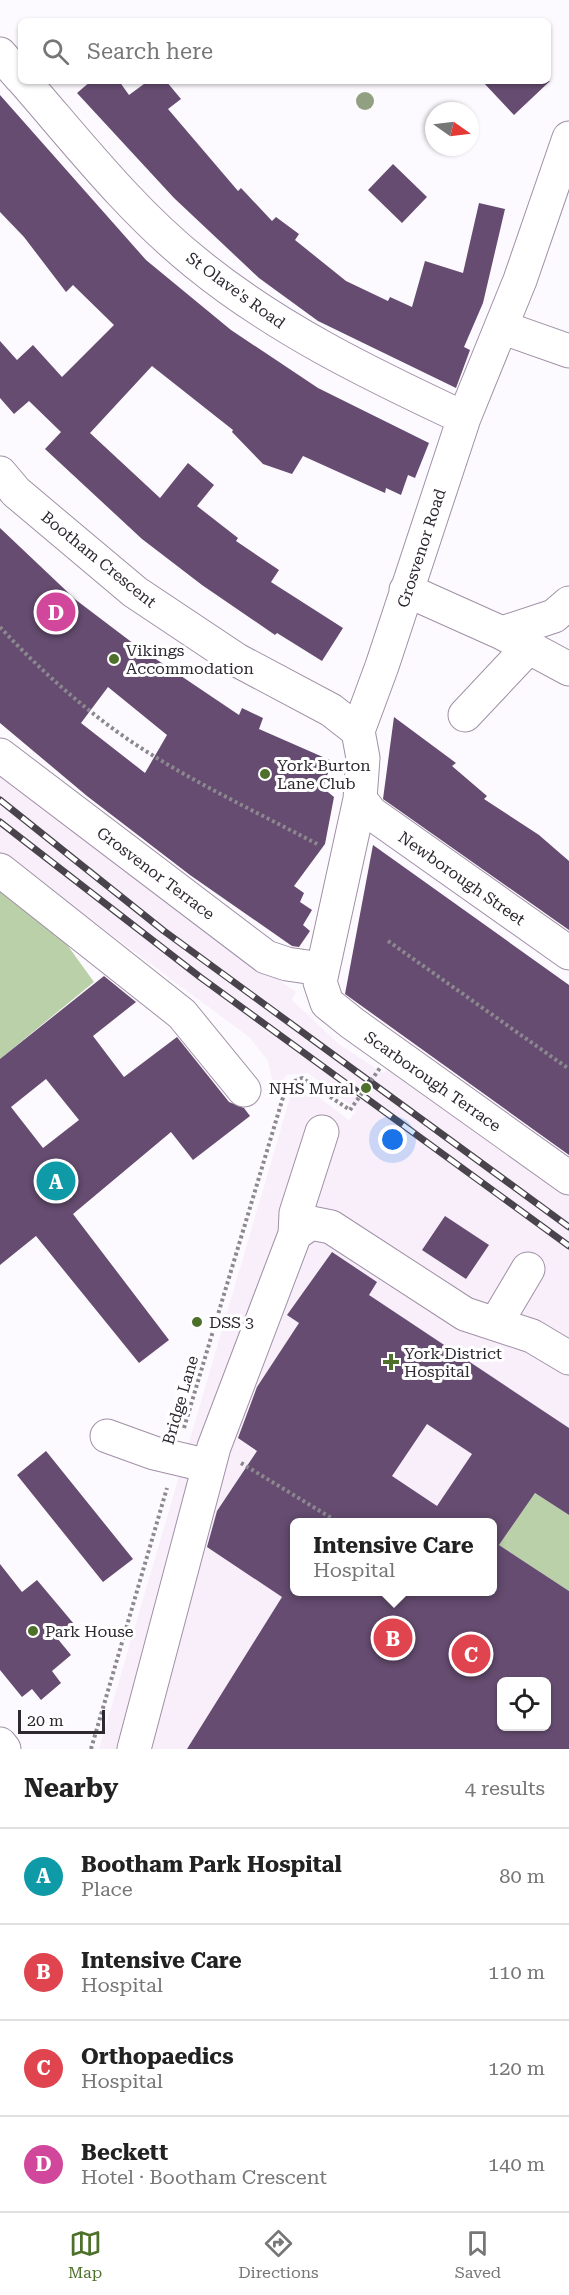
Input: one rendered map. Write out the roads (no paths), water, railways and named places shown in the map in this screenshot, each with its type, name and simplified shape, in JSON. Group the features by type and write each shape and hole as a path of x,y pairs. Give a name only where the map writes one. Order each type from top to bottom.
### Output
{"street":[{"name":"St Olave's Road","path":"0,54 18,74"},
{"name":"St Olave's Road","path":"26,84 119,191 195,263 287,328 377,378 464,418"},
{"name":"Grosvenor Road","path":"321,969 360,799 363,758 358,731 464,418 520,280 569,138"},
{"path":"501,327 569,351"},
{"name":"Bootham Crescent","path":"0,473 16,492 135,592 237,660 331,710 358,731"},
{"path":"406,590 545,653"},
{"path":"465,715 545,653 554,616 569,603"},
{"name":"Grosvenor Terrace","path":"0,755 266,957 287,964 321,969"},
{"name":"Newborough Street","path":"360,799 371,813 569,953"},
{"path":"0,870 182,1014 244,1090"},
{"name":"Scarborough Terrace","path":"321,969 322,993 327,1003 569,1178"},
{"path":"134,1749 212,1457 296,1234 296,1213 322,1132"},
{"path":"296,1234 311,1223 331,1227 456,1308 532,1336 569,1358"},
{"path":"496,1323 528,1269"},
{"path":"107,1436 176,1458 212,1457"},
{"path":"0,1744 4,1749"}],"railway":[{"path":"0,800 164,931 569,1227"},
{"path":"0,822 200,977 569,1246"}],"place":[{"name":"Beckett","path":"56,612"},
{"name":"Vikings Accommodation","path":"114,659"},
{"name":"York Burton Lane Club","path":"265,774"},
{"name":"NHS Mural","path":"366,1088"},
{"name":"Bootham Park Hospital","path":"56,1181"},
{"name":"DSS 3","path":"197,1322"},
{"name":"York District Hospital","path":"391,1362"},
{"name":"Park House","path":"33,1631"},
{"name":"Intensive Care","path":"393,1638"},
{"name":"Orthopaedics","path":"471,1654"}]}
